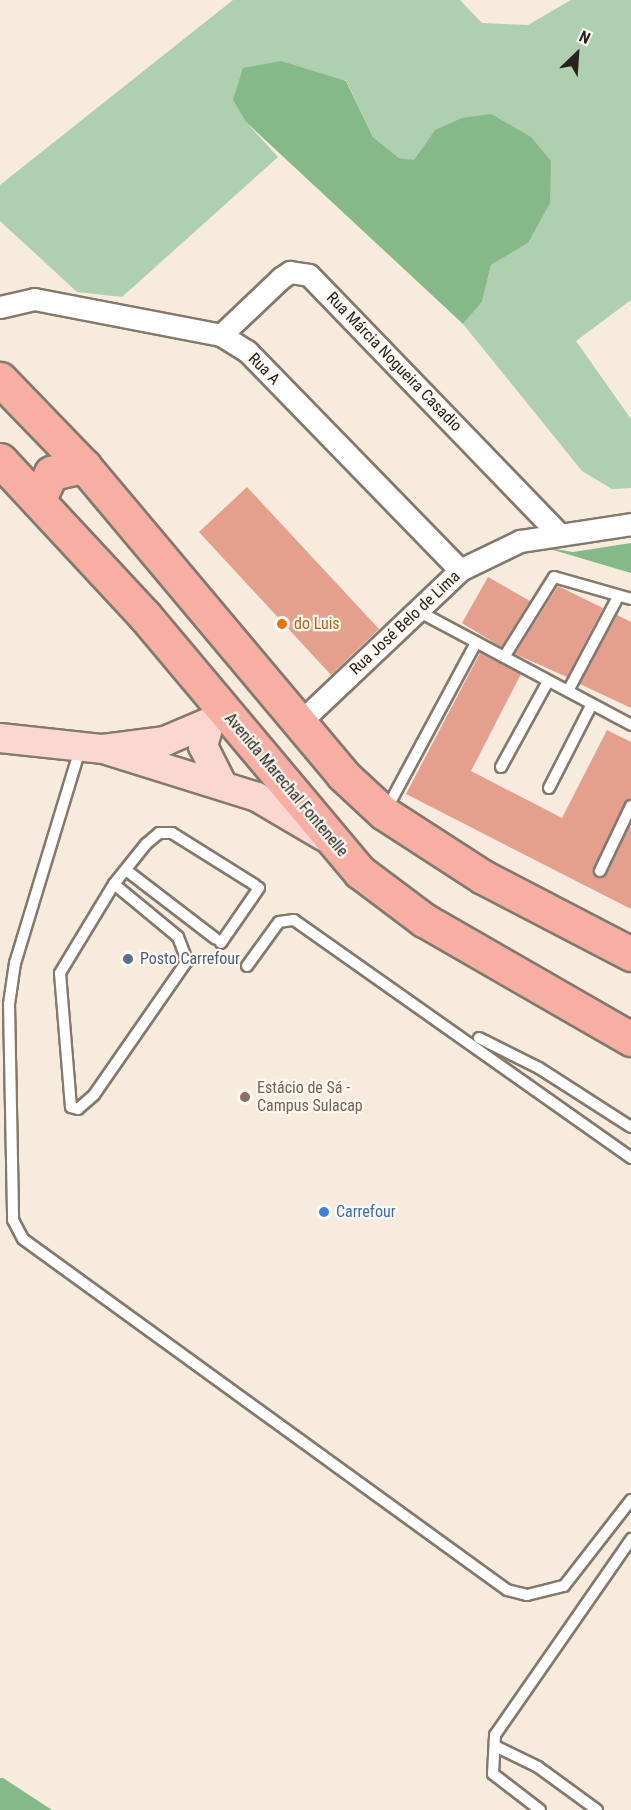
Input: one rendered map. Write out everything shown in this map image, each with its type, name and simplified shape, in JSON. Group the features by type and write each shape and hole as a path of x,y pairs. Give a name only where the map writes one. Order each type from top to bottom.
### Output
{"main road":[{"path":"0,379 84,466 343,775 384,813 483,877 631,954"},
{"name":"Avenida Marechal Fontenelle","path":"0,460 39,499 218,720 327,838 424,920 631,1040"},
{"path":"39,499 51,473 84,466"},
{"path":"0,738 92,748 165,741 218,720 267,725 343,775"},
{"path":"218,720 203,746 222,784"},
{"path":"92,748 144,765 222,784 327,838"}],"street":[{"name":"Rua Márcia Nogueira Casadio","path":"221,335 281,278 290,272 309,275 556,531"},
{"name":"Rua A","path":"0,308 34,299 221,335 247,351 460,570"},
{"name":"Rua José Belo de Lima","path":"298,724 460,570 520,541 556,531 631,524"}],"lane":[{"path":"504,657 554,577 631,599"},
{"path":"568,691 618,597"},
{"path":"416,610 631,725"},
{"path":"384,813 476,643"},
{"path":"501,767 549,681"},
{"path":"549,788 592,704"},
{"path":"92,748 15,963 9,1004 13,1220 23,1239 507,1590 527,1595 564,1586 631,1500"},
{"path":"600,871 631,806"},
{"path":"114,884 178,937 187,961 94,1095 78,1109 71,1107 60,973 114,884 152,839 172,833 257,886 219,941 126,870"},
{"path":"247,966 279,922 294,920 631,1158"},
{"path":"475,1036 539,1068 631,1127"},
{"path":"540,1810 493,1774 495,1746 502,1720 631,1539"},
{"path":"495,1746 538,1767 597,1810"}],"green space":[{"path":"233,0 460,0 482,23 528,25 571,0 631,0 631,300 576,341 631,419 631,488 612,489 582,471 463,324 482,302 491,265 528,243 435,130 414,161 399,158 373,137 346,80 246,122 278,157 122,297 77,292 0,221 0,185"},
{"path":"281,61 346,81 373,137 399,158 414,160 435,130 462,118 491,114 531,137 551,161 550,203 528,243 491,265 482,302 463,324 246,122 233,100 243,68"},
{"path":"631,543 631,573 543,547 573,552"},
{"path":"0,1778 3,1778 52,1810 0,1810"}],"building":[{"path":"247,487 379,629 331,675 199,532"},
{"path":"488,577 530,601 501,647 462,623"},
{"path":"558,586 603,608 567,677 515,654"},
{"path":"617,615 631,622 631,708 580,684"},
{"path":"480,653 521,674 471,771 562,818 607,730 631,742 631,799 593,871 597,878 606,875 631,823 631,909 406,794"}],"place":[{"name":"do Luis","path":"282,624"},
{"name":"Posto Carrefour","path":"128,959"},
{"name":"Estácio de Sá - Campus Sulacap","path":"245,1097"},
{"name":"Carrefour","path":"324,1212"}]}
